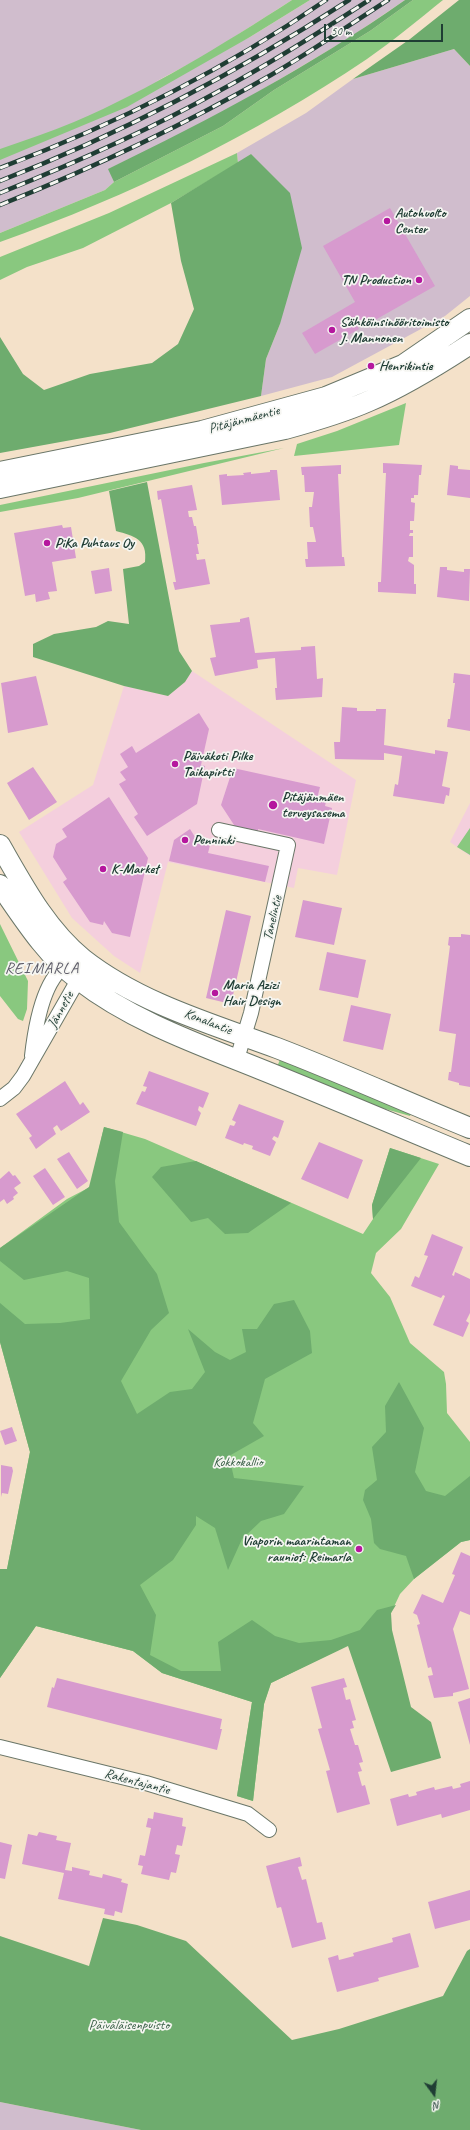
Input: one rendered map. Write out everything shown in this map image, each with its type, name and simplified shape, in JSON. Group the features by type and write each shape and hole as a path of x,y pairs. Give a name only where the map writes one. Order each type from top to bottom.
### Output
{"main road":[{"name":"Pitäjänmäentie","path":"0,472 202,431 326,397 403,365 440,342 470,319"},
{"name":"Pitäjänmäentie","path":"0,488 285,429 327,417 370,401 434,367 470,344"},
{"name":"Konalantie","path":"0,845 43,915 83,958 118,982 149,998 470,1128"},
{"name":"Konalantie","path":"0,885 35,934 64,966 78,980 109,1000 152,1024 470,1156"}],"street":[{"name":"Tanelintie","path":"219,830 288,845 245,1036 237,1059"},
{"path":"64,966 83,958"},
{"name":"Jännetie","path":"0,1099 14,1088 23,1076 78,980 83,958"},
{"name":"Jännetie","path":"32,1059 39,1010 47,992 64,966"},
{"name":"Rakentajantie","path":"0,1747 146,1783 248,1814 269,1830"}],"shaded area":[{"path":"0,0 292,0 206,55 155,82 250,37 310,0 405,0 349,38 255,94 195,127 109,169 114,182 105,190 0,233"},
{"path":"454,49 470,66 470,296 445,316 332,377 261,396 266,359 280,324 251,154 238,163 237,153 306,113 353,79"},
{"path":"192,671 356,780 337,875 298,868 294,888 168,862 140,973 114,956 72,918 19,832 93,785 124,686 168,696 185,682"},
{"path":"470,803 470,856 450,842"},
{"path":"0,2102 141,2130 0,2130"}],"green space":[{"path":"292,0 310,0 250,37 127,107 0,160 0,149 74,122 131,95 186,66"},
{"path":"405,0 413,0 370,31 274,90 223,126 114,182 108,169 185,131 297,69"},
{"path":"413,0 443,0 367,59 280,114 235,139 143,184 96,205 0,242 0,233 105,190 114,182 223,126 274,90 370,31"},
{"path":"459,0 470,0 470,66 454,49 353,79 410,39"},
{"path":"237,153 238,163 171,203 83,248 27,267 0,280 0,257 109,213"},
{"path":"251,154 290,193 302,248 280,324 266,359 261,396 110,433 0,453 0,337 23,374 44,390 90,374 152,363 178,344 194,309 181,261 171,203"},
{"path":"406,403 399,445 294,456 297,444 337,431"},
{"path":"284,448 78,498 0,512 0,505"},
{"path":"147,482 179,651 192,671 185,682 168,696 124,686 33,657 33,644 54,634 96,627 108,621 129,624 123,569 139,566 145,562 145,554 142,543 134,537 116,531 109,491"},
{"path":"470,828 470,855 457,847"},
{"path":"0,924 28,981 27,1009 23,1021 18,1019 0,996"},
{"path":"281,1057 412,1112 410,1116 357,1101 277,1067"},
{"name":"Kokkokallio","path":"104,1127 145,1139 363,1234 373,1219 372,1205 390,1148 439,1164 401,1229 376,1253 371,1273 390,1297 410,1343 444,1372 447,1413 470,1442 470,1540 461,1542 414,1579 400,1594 391,1613 348,1645 271,1683 264,1704 253,1801 237,1796 252,1702 162,1673 133,1651 36,1626 0,1678 0,1569 7,1569 30,1452 0,1342 0,1248 67,1199 90,1187"},
{"path":"104,1127 123,1132 115,1181 119,1222 157,1274 169,1313 151,1330 121,1381 137,1414 170,1392 192,1389 205,1372 188,1329 215,1352 230,1360 246,1352 242,1329 257,1329 274,1304 294,1300 310,1331 312,1353 265,1379 253,1423 264,1436 229,1456 234,1478 304,1486 284,1514 261,1521 242,1539 228,1570 215,1528 196,1516 196,1525 173,1560 140,1585 156,1615 150,1655 181,1671 221,1671 218,1642 252,1620 275,1636 299,1643 331,1640 360,1630 377,1610 396,1605 391,1613 392,1630 411,1707 431,1722 441,1758 391,1772 348,1646 271,1683 264,1704 253,1801 237,1796 252,1702 162,1673 133,1651 36,1626 0,1678 0,1569 7,1569 30,1452 0,1342 0,1303 25,1324 60,1323 90,1319 89,1278 67,1271 24,1280 0,1261 0,1248 89,1187"},
{"path":"390,1148 421,1158 373,1219 372,1205"},
{"path":"196,1161 291,1203 248,1233 225,1234 208,1218 191,1222 152,1177 161,1167"},
{"path":"399,1382 424,1428 415,1472 426,1491 445,1496 470,1476 470,1540 461,1542 414,1579 406,1556 380,1549 374,1543 371,1519 363,1500 365,1490 377,1480 372,1447 386,1432 385,1406"},
{"name":"Päiväläisenpuisto","path":"103,1918 137,1925 186,1941 292,2040 339,2029 443,1996 467,1951 470,1949 470,2130 141,2130 0,2102 0,1936 89,1966"}],"building":[{"path":"390,208 435,286 368,324 366,321 357,326 359,329 315,354 302,333 355,302 323,246"},
{"path":"383,463 422,465 421,475 419,475 418,495 414,495 414,498 411,498 411,502 415,503 414,521 410,521 410,530 413,530 413,533 410,533 409,536 413,536 413,557 409,557 408,561 414,565 414,584 416,584 416,594 378,592 378,582 381,582 386,473 383,473"},
{"path":"341,465 341,474 338,474 342,557 344,557 345,566 306,567 305,559 308,559 307,542 316,542 313,527 310,527 309,507 312,507 314,492 305,492 304,475 302,475 301,467"},
{"path":"450,465 458,466 458,469 470,470 470,498 447,495"},
{"path":"270,470 277,470 280,500 222,505 219,475 244,475 243,473 251,472 251,474 270,472"},
{"path":"192,485 197,510 188,511 189,517 192,517 194,526 196,526 199,544 197,544 199,554 196,554 197,560 205,559 210,584 175,590 173,582 176,582 161,499 158,500 157,491"},
{"path":"62,525 63,528 71,527 76,558 52,562 57,591 48,592 50,599 36,602 35,594 25,596 14,533"},
{"path":"440,567 447,567 447,570 464,572 464,569 470,569 469,601 437,597"},
{"path":"109,568 112,591 95,594 91,571"},
{"path":"249,617 255,653 301,650 301,647 315,646 317,679 323,678 322,697 276,700 275,688 277,688 275,658 257,660 258,668 215,676 210,658 216,657 210,625 240,622 240,619"},
{"path":"454,673 470,675 470,731 447,727 448,719 450,719 455,683 453,683"},
{"path":"36,676 48,725 8,733 1,683"},
{"path":"342,707 357,708 357,711 376,711 376,709 386,709 384,745 435,754 435,750 448,752 442,786 450,788 449,796 446,795 444,804 393,796 395,784 398,785 402,756 384,753 384,760 335,759 334,742 340,742"},
{"path":"199,713 209,729 201,765 205,766 197,804 147,836 134,817 138,814 119,784 126,780 120,772 128,767 120,754 132,746 136,753"},
{"path":"33,767 57,802 29,820 7,783"},
{"name":"Pitäjänmäen terveysasema","path":"233,768 320,787 318,795 327,797 325,806 332,808 324,844 258,829 258,833 236,828 221,805"},
{"name":"K-Market","path":"109,797 148,858 130,937 112,933 104,921 103,925 90,922 63,882 67,879 53,857 56,844 67,837 62,829"},
{"path":"190,829 195,837 211,841 208,853 269,866 265,882 169,861 174,840"},
{"path":"303,900 342,908 334,945 295,937"},
{"path":"226,910 251,916 231,1004 206,998"},
{"path":"461,934 470,935 470,1087 459,1085 459,1083 448,1080 449,1072 451,1072 456,1034 439,1031 450,946 448,945 449,937 461,937"},
{"path":"327,952 366,960 358,998 319,990"},
{"path":"351,1005 391,1014 383,1050 343,1041"},
{"path":"149,1071 209,1093 203,1108 199,1106 198,1110 201,1113 196,1126 136,1104 142,1091 145,1092 147,1087 143,1086"},
{"path":"65,1081 80,1105 83,1102 90,1112 61,1131 57,1125 53,1128 56,1134 36,1149 29,1138 32,1136 16,1114"},
{"path":"239,1104 284,1121 278,1138 274,1136 272,1139 276,1142 270,1156 252,1149 253,1146 244,1143 243,1145 225,1138 230,1125 234,1126 236,1122 232,1120"},
{"path":"319,1142 363,1160 348,1199 301,1179"},
{"path":"69,1152 88,1181 77,1189 57,1159"},
{"path":"45,1168 65,1197 53,1205 33,1176"},
{"path":"9,1171 13,1176 15,1175 21,1183 14,1188 18,1193 13,1197 14,1199 7,1204 4,1199 0,1202 0,1179"},
{"path":"432,1234 463,1247 452,1275 454,1276 455,1272 470,1279 470,1313 466,1321 469,1323 463,1337 433,1325 445,1296 443,1295 441,1298 411,1286 415,1276 419,1278 428,1256 424,1255"},
{"path":"12,1427 17,1441 5,1445 0,1431"},
{"path":"1,1465 12,1467 13,1471 8,1494 2,1493 1,1497"},
{"path":"461,1552 470,1556 470,1615 460,1611 453,1629 469,1689 453,1693 453,1696 434,1698 428,1676 433,1675 431,1667 428,1668 417,1625 420,1624 417,1615 413,1613 422,1594 443,1603 455,1575 452,1574"},
{"path":"57,1678 222,1719 220,1729 222,1729 217,1750 47,1707 52,1687 54,1688"},
{"path":"344,1678 347,1687 343,1688 346,1700 350,1699 356,1720 352,1721 354,1728 350,1729 355,1745 358,1745 363,1762 359,1763 362,1771 358,1772 362,1786 365,1785 370,1804 337,1813 326,1771 330,1770 318,1729 322,1728 311,1687"},
{"path":"470,1698 470,1745 458,1702"},
{"path":"470,1781 470,1810 442,1818 441,1814 397,1826 390,1799 408,1794 409,1797 417,1795 416,1792 434,1787 435,1790 452,1786 453,1789 461,1787 460,1784"},
{"path":"154,1812 183,1818 182,1826 186,1827 182,1846 177,1845 175,1854 180,1855 176,1873 171,1872 169,1880 141,1874 143,1866 138,1865 140,1855 145,1856 151,1828 146,1827 148,1818 153,1819"},
{"path":"39,1832 57,1836 56,1840 71,1843 65,1870 72,1871 72,1867 90,1871 89,1875 102,1878 103,1874 122,1879 121,1882 128,1884 122,1913 115,1911 114,1916 104,1914 105,1909 58,1899 64,1873 22,1864 28,1834 37,1836"},
{"path":"0,1842 12,1845 5,1879 0,1878"},
{"path":"300,1857 302,1866 298,1867 302,1880 306,1879 317,1923 322,1922 326,1939 292,1948 281,1907 277,1908 266,1866"},
{"path":"470,1890 470,1920 435,1929 428,1902"},
{"path":"410,1933 419,1967 378,1978 379,1981 337,1992 328,1958 338,1955 339,1960 354,1956 353,1953 393,1942 392,1938"}],"railway":[{"path":"0,168 85,133 168,94 249,49 326,0"},
{"path":"0,181 91,143 179,100 265,52 349,0"},
{"path":"0,193 111,145 193,105 276,58 369,0"},
{"path":"0,205 104,161 205,111 286,66 388,0"}],"place":[{"name":"Autohuolto Center","path":"387,221"},
{"name":"TN Production","path":"419,280"},
{"name":"Sähköinsinööritoimisto J. Mannonen","path":"332,330"},
{"name":"Henrikintie","path":"371,366"},
{"name":"PiKa Puhtaus Oy","path":"47,543"},
{"name":"Päiväkoti Pilke Taikapirtti","path":"175,764"},
{"name":"Pitäjänmäen terveysasema","path":"273,805"},
{"name":"Penninki","path":"185,840"},
{"name":"K-Market","path":"103,869"},
{"name":"Maria Azizi Hair Design","path":"215,993"},
{"name":"Viaporin maarintaman rauniot: Reimarla","path":"359,1549"}],"district":[{"name":"REIMARLA","path":"42,969"}]}
